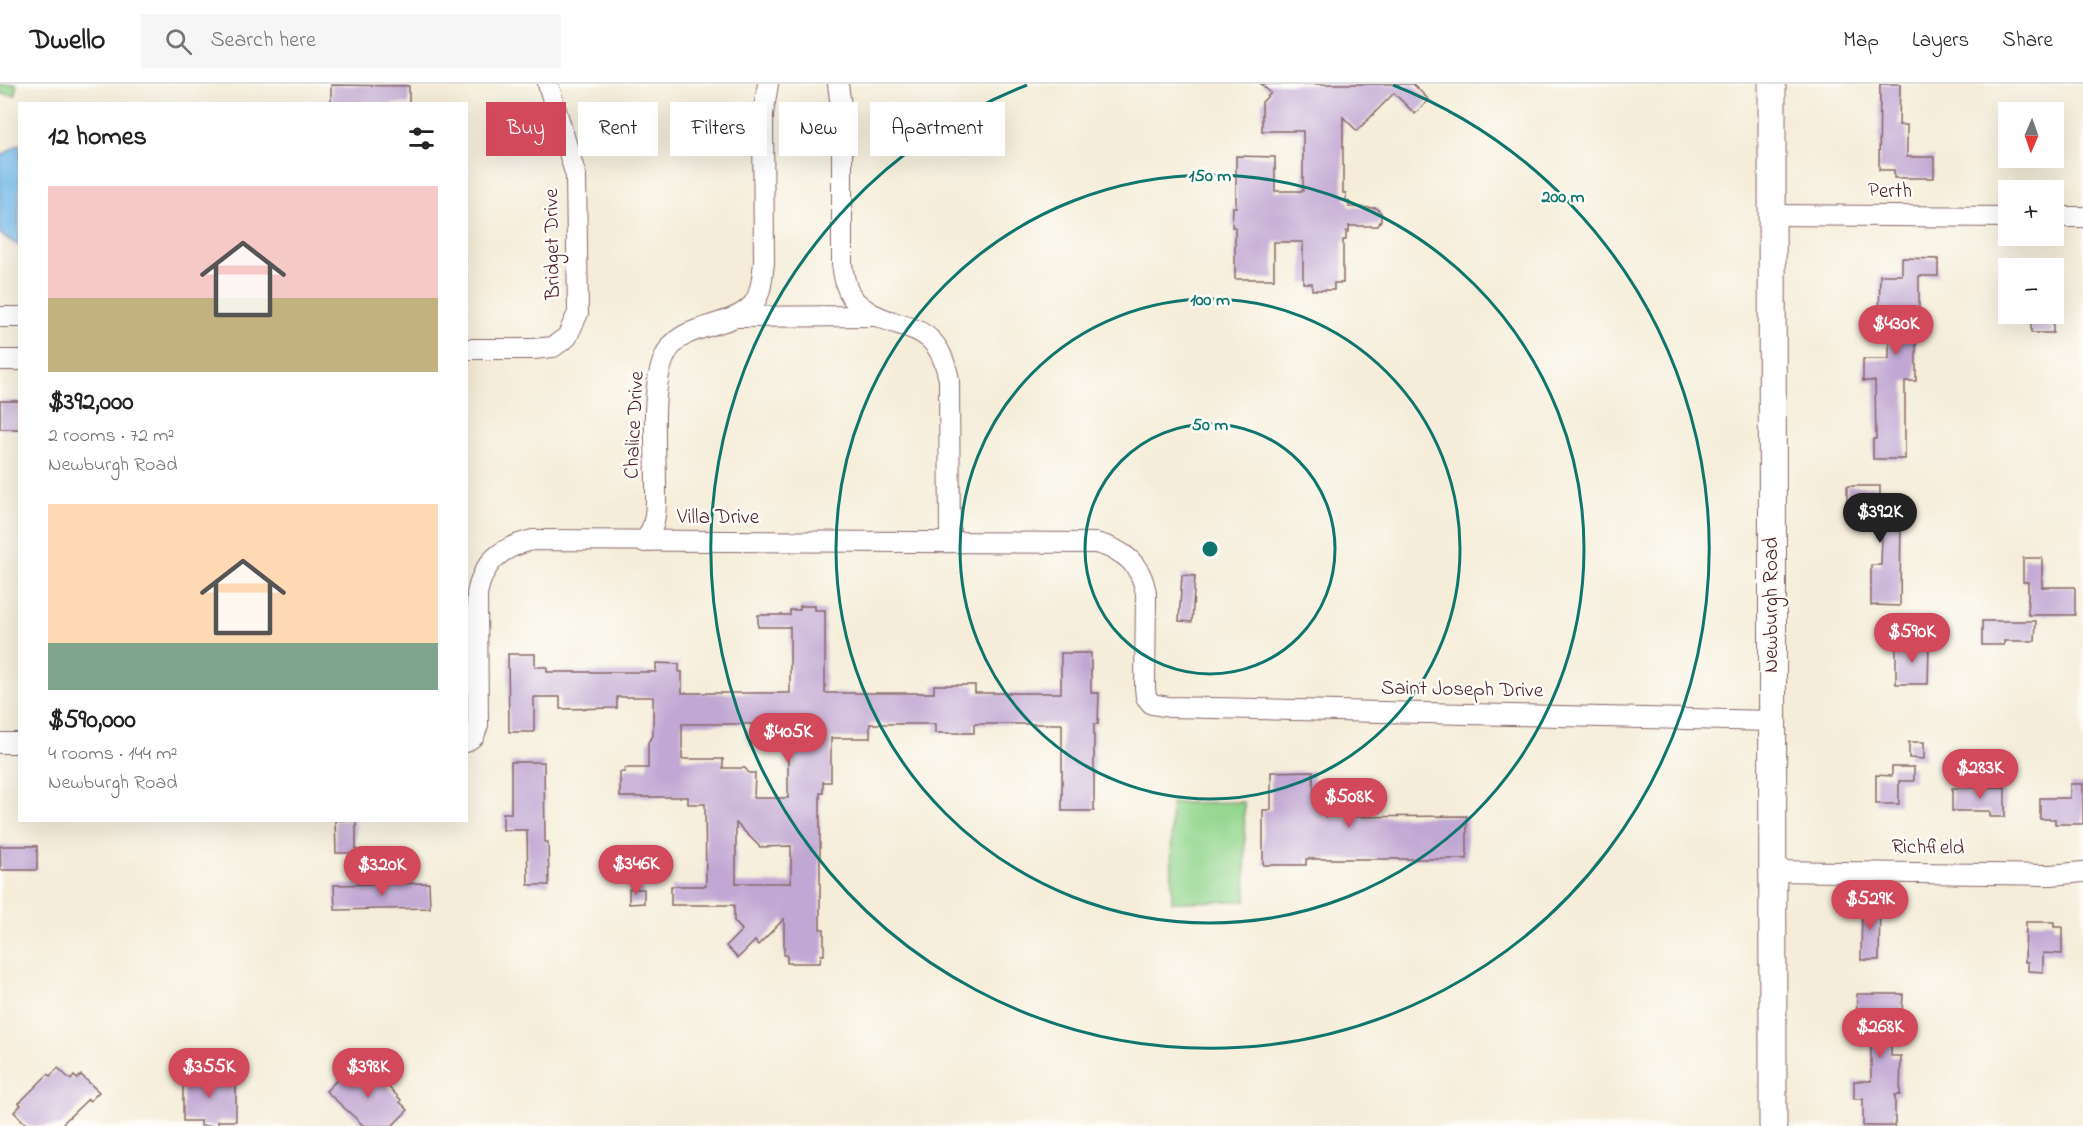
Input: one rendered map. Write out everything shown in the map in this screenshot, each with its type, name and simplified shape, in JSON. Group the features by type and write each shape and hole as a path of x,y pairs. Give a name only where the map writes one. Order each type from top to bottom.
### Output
{"main road":[{"name":"Newburgh Road","path":"1772,84 1773,1126"}],"street":[{"name":"Bridget Drive","path":"468,349 553,347 567,337 578,313 576,176 548,84"},
{"name":"Chalice Drive","path":"645,542 653,525 655,507 658,374 666,353 678,339 735,317 754,303 761,286 764,263 763,114 768,84"},
{"name":"Chalice Drive","path":"838,84 842,114 842,264 847,288 855,302 877,316 910,326 934,342 945,361 949,380 950,542"},
{"name":"Perth","path":"1772,215 1998,217"},
{"path":"2064,217 2083,217"},
{"name":"Chalice Drive","path":"735,317 877,316"},
{"path":"0,317 18,317"},
{"path":"0,360 18,360"},
{"name":"Villa Drive","path":"468,740 474,736 478,725 477,594 483,574 493,560 509,547 533,540 1096,543 1112,547 1134,563 1142,577 1146,593 1145,687 1146,697 1152,704"},
{"name":"Saint Joseph Drive","path":"1152,704 1169,707 1772,721"},
{"path":"0,743 18,743"},
{"name":"Richfield","path":"1772,871 2051,875 2083,872"}],"green space":[{"path":"0,84 16,84 16,95 0,94"},
{"path":"1244,802 1246,901 1172,902 1171,803"}],"water":[{"path":"18,145 18,245 0,234 0,157"}],"building":[{"path":"1261,84 1413,84 1429,100 1415,114 1394,93 1357,131 1343,117 1343,193 1346,193 1349,207 1377,208 1381,213 1381,220 1378,226 1349,226 1349,232 1346,231 1346,240 1343,240 1343,283 1334,283 1334,290 1312,290 1312,283 1303,283 1303,242 1274,242 1274,279 1235,279 1235,227 1232,227 1233,207 1236,207 1236,156 1275,157 1275,191 1303,191 1303,131 1262,131 1262,102 1271,93"},
{"path":"1880,84 1900,84 1899,125 1907,125 1907,157 1934,157 1934,178 1894,178 1894,170 1879,170"},
{"path":"331,85 409,86 409,102 331,102"},
{"path":"1902,258 1938,259 1938,276 1919,276 1919,310 1907,310 1907,338 1916,338 1916,381 1905,381 1905,459 1873,459 1873,439 1876,439 1875,381 1863,381 1863,359 1889,359 1889,321 1879,321 1880,275 1902,275"},
{"path":"2031,324 2053,324 2053,333 2031,333"},
{"path":"0,401 18,401 18,429 0,429"},
{"path":"1847,486 1880,486 1880,514 1901,514 1900,606 1871,605 1871,565 1881,565 1882,534 1877,534 1877,517 1847,517"},
{"path":"2023,558 2042,558 2042,587 2075,587 2075,615 2028,615 2028,582 2023,582"},
{"path":"1182,575 1195,576 1192,622 1179,621"},
{"path":"800,606 815,606 815,610 825,610 825,693 934,693 934,685 975,685 975,693 1061,693 1061,653 1091,653 1091,693 1099,693 1098,724 1094,724 1094,811 1062,811 1062,724 974,724 974,733 935,733 935,724 870,724 870,738 831,738 831,782 823,782 823,793 820,793 820,929 824,929 824,955 821,955 820,963 787,963 787,955 784,955 784,919 758,945 755,941 738,958 726,946 742,930 734,921 734,905 671,905 671,886 706,886 705,804 688,804 688,797 620,797 620,772 625,772 625,768 648,768 648,742 653,736 653,697 617,697 617,708 560,709 560,697 534,697 534,732 509,732 508,654 535,654 535,667 547,667 547,672 656,672 656,663 679,664 679,672 682,672 682,693 790,693 790,627 758,627 758,615 790,615 790,610 800,610","holes":["682,724 752,724 751,743 788,743 788,798 754,798 755,773 749,773 745,768 723,768 723,759 682,759","736,823 760,847 791,846 791,883 736,883"]},
{"path":"1982,621 2036,621 2035,641 2004,641 2004,645 1982,645"},
{"path":"1896,644 1929,644 1928,684 1896,684"},
{"path":"1909,742 1924,742 1924,759 1909,758"},
{"path":"511,762 544,762 545,842 548,842 549,885 528,885 527,830 503,830 503,813 511,813"},
{"path":"1892,767 1914,767 1914,781 1899,781 1899,804 1876,804 1876,775 1892,776"},
{"path":"1313,771 1314,805 1331,788 1342,800 1325,817 1467,816 1467,859 1306,859 1306,865 1263,865 1263,810 1271,810 1271,772"},
{"path":"2070,784 2083,784 2083,824 2055,824 2055,819 2040,819 2040,798 2070,798"},
{"path":"2005,787 2005,817 1990,817 1990,811 1952,811 1952,788"},
{"path":"335,822 356,822 356,853 336,853"},
{"path":"0,846 37,846 37,870 1,870"},
{"path":"429,883 430,908 335,910 334,885"},
{"path":"629,889 644,889 644,903 629,904"},
{"path":"1862,902 1880,902 1879,960 1861,960"},
{"path":"2026,922 2054,922 2054,927 2062,927 2062,954 2043,953 2043,972 2028,971 2028,962 2025,962"},
{"path":"1857,994 1903,994 1902,1013 1892,1013 1891,1056 1901,1056 1900,1095 1895,1095 1895,1126 1863,1126 1863,1099 1854,1099 1854,1081 1871,1081 1871,1035 1865,1034 1865,1023 1856,1023"},
{"path":"364,1066 381,1079 408,1110 392,1126 364,1126 326,1091 342,1075 345,1079 348,1076 351,1079"},
{"path":"58,1068 71,1080 74,1076 77,1079 81,1075 99,1092 90,1101 88,1099 60,1126 28,1126 14,1112 21,1105 19,1103 48,1074 50,1076"},
{"path":"183,1075 236,1076 236,1121 218,1121 218,1126 201,1126 201,1121 183,1121"}]}
